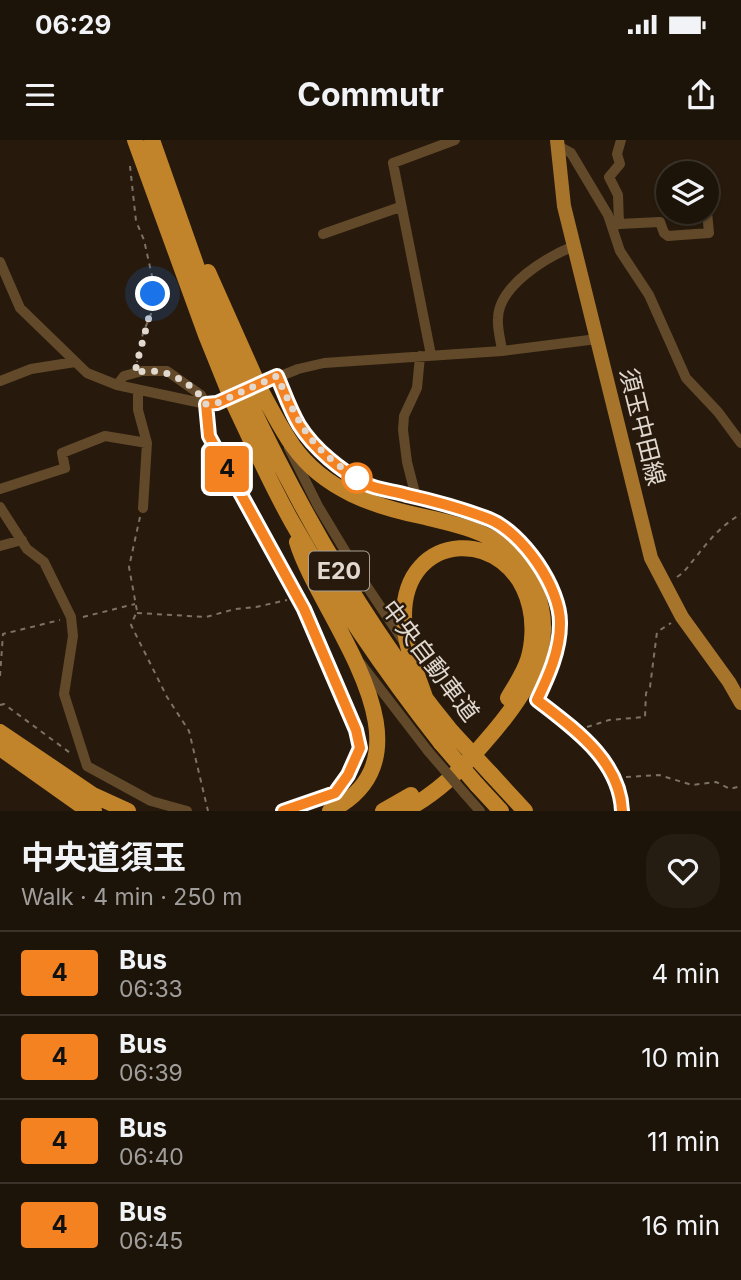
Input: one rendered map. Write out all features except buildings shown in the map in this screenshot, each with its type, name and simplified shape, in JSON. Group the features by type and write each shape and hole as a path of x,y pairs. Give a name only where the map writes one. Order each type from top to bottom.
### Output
{"highway":[{"name":"中央自動車道","path":"135,140 206,335 247,397 280,466 323,544 358,602 426,700 440,742 491,774 525,811"},
{"name":"中央自動車道","path":"152,140 214,317 247,397 291,520 351,619 440,742 471,790 501,811"},
{"path":"247,397 324,478 359,499 377,506 467,527 497,541 510,551 528,573 539,598 544,631 542,646 530,682 516,705 467,763 446,783 404,811"},
{"path":"291,520 304,565 348,645 368,691 377,725 378,739 370,770 362,785 350,798 330,811"},
{"path":"383,811 440,775 509,698 528,660 531,613 524,588 507,564 486,551 459,547 436,554 415,575 406,600 405,630 426,700"},
{"path":"0,733 7,748 79,804 94,811"},
{"path":"7,748 128,811"}],"main road":[{"name":"須玉中田線","path":"557,143 564,206 617,427 656,570 682,617 741,702"}],"street":[{"path":"416,497 407,462 403,430 404,416 417,388 426,356 393,163 455,140"},
{"path":"621,140 617,154 620,164 610,177 618,195 615,225 620,251 649,295 686,379 718,412 741,443"},
{"path":"557,143 571,153 615,225"},
{"path":"323,234 400,207"},
{"path":"615,225 656,222"},
{"path":"661,224 668,236 709,233 708,224"},
{"path":"502,351 498,318 502,303 530,270 554,254 574,246"},
{"path":"0,262 20,308 87,373 138,390 206,404 217,403 277,376 324,363 502,351 597,339"},
{"path":"0,381 31,369 75,362"},
{"path":"117,384 124,376 135,373 167,371 201,396 206,404 209,436 298,597 356,730 360,748 348,775 335,793 283,811"},
{"path":"277,376 299,424 315,445 342,468 368,485 491,520 527,547 556,599 561,623 558,647 537,700 598,754 615,779 622,811"},
{"path":"138,390 138,410 147,443 143,508"},
{"path":"286,435 290,452 318,506 362,579 411,652"},
{"path":"0,489 65,468 62,453 105,436 147,443"},
{"path":"0,507 27,548 44,562 71,617 73,636 64,694 87,766 151,801 187,811"},
{"path":"0,546 22,540"},
{"path":"348,645 440,742"},
{"path":"471,790 480,811"}],"path":[{"path":"130,164 136,221 144,240 153,294 135,373"},
{"path":"143,508 129,567 136,612 131,625 167,697 189,731 208,811"},
{"path":"663,584 689,568 713,535 741,514"},
{"path":"136,612 206,617 298,597"},
{"path":"0,676 3,634 135,604"},
{"path":"577,733 594,723 645,717 646,693 650,687 657,632 682,617"},
{"path":"1,703 87,766"},
{"path":"615,779 659,775 692,785 716,782 730,789 741,786"}],"bus line":[{"name":"4","path":"283,811 335,793 348,775 360,748 356,730 304,609 209,436 206,404 217,403 277,376 299,424 315,445 342,468 368,485 491,520 527,547 556,599 561,623 558,647 537,700 572,728 598,754 614,775 622,811"}],"route":[{"path":"153,294 135,373 167,371 201,396 206,404 217,403 277,376 299,424 315,445 357,478"}]}
